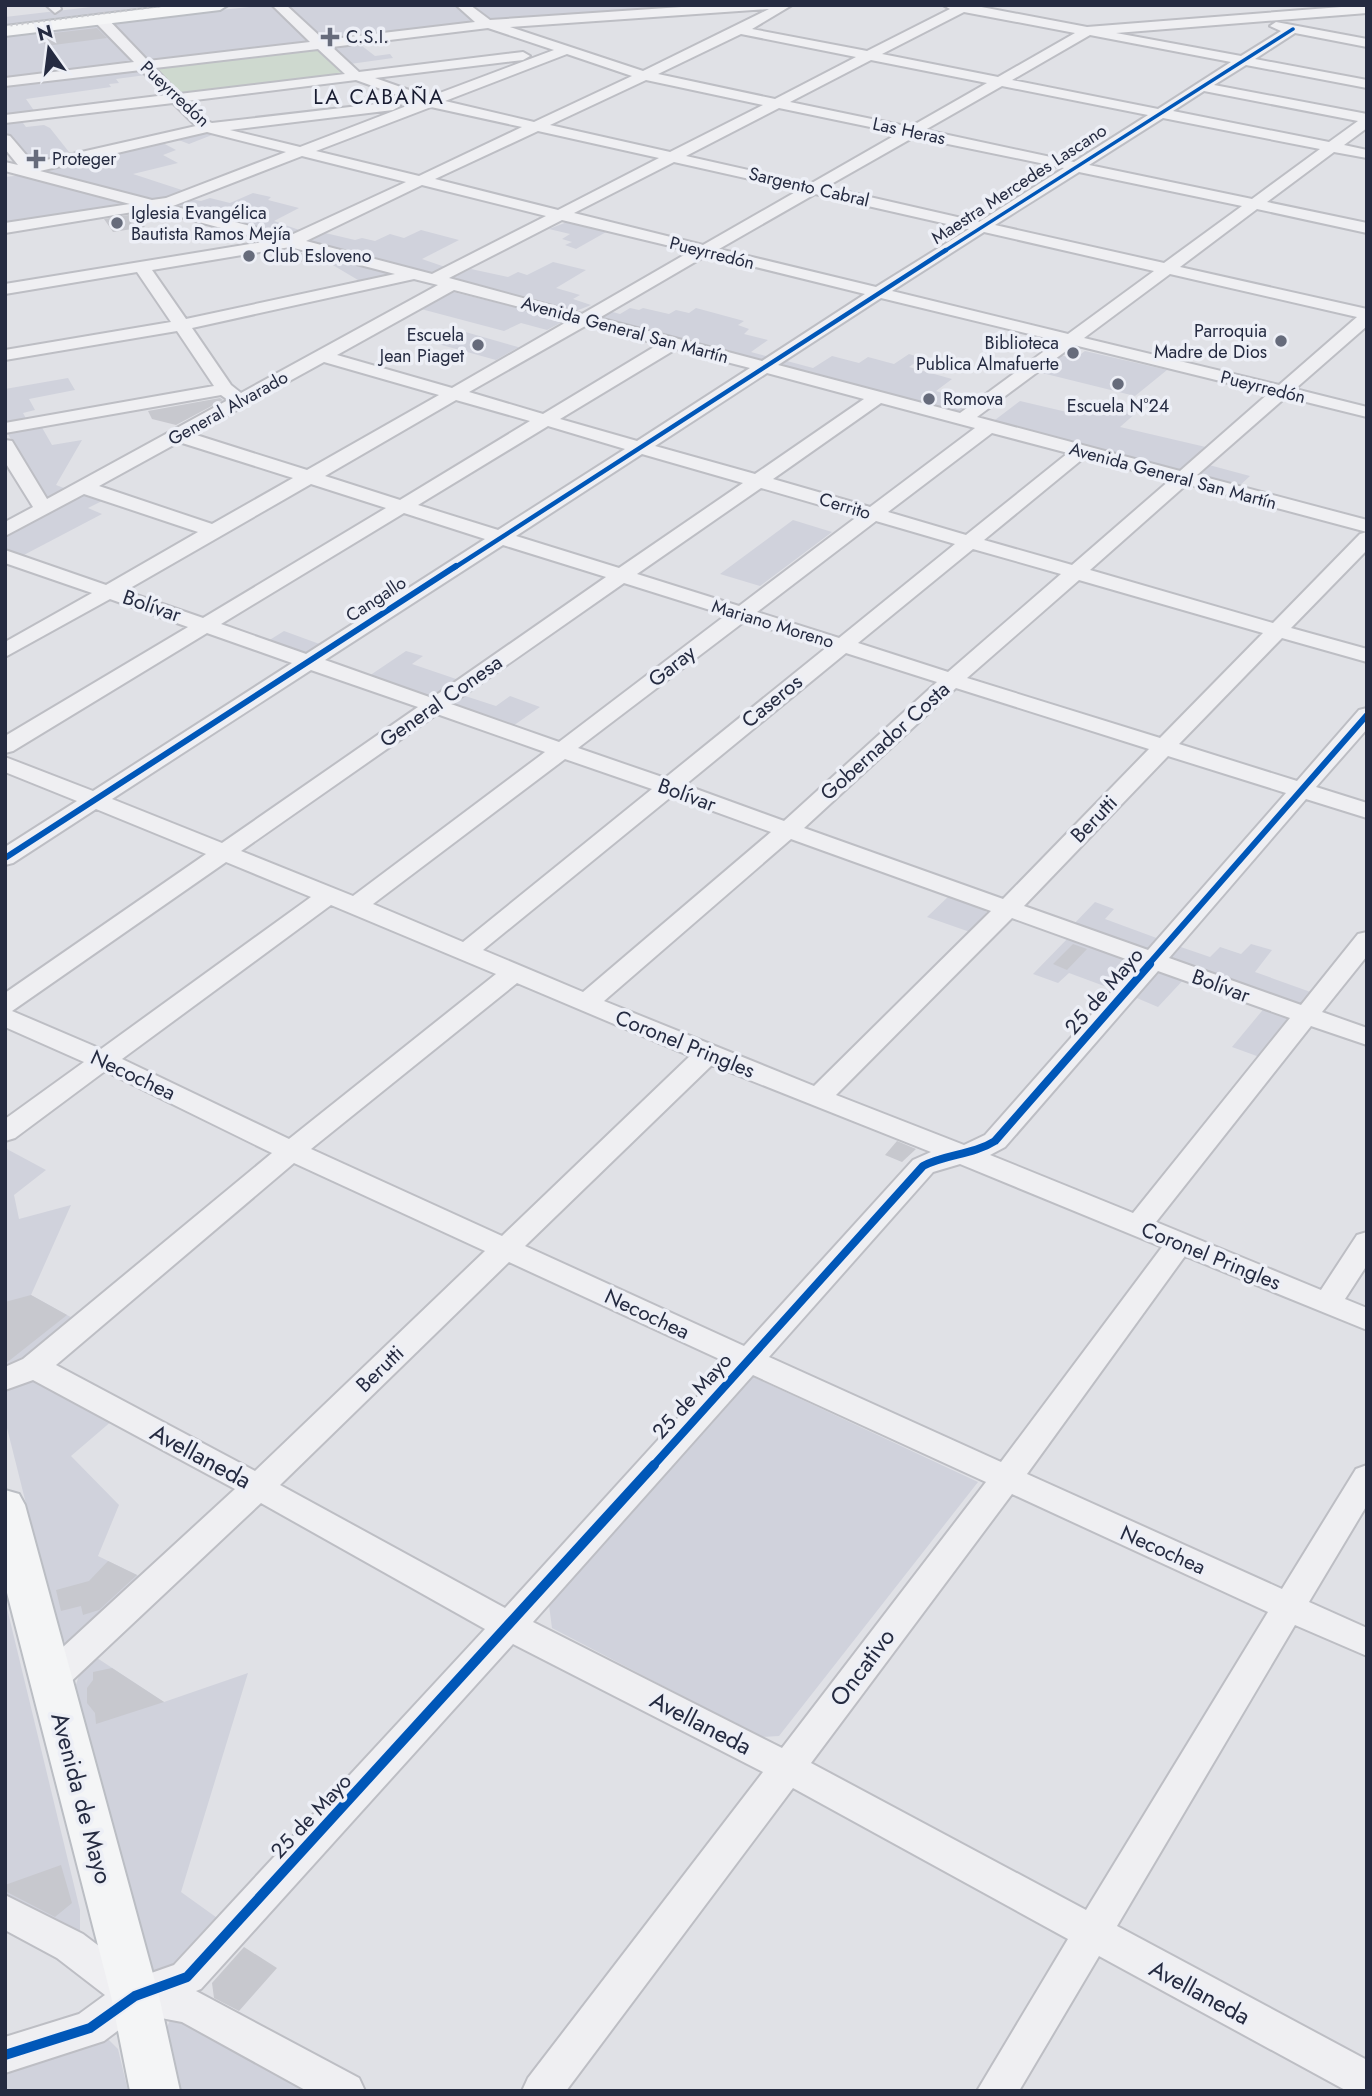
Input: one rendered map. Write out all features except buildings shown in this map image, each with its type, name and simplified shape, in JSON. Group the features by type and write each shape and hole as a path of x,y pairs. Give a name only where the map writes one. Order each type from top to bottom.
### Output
{"main road":[{"path":"5,31 95,12 220,5"},
{"path":"5,15 53,7 95,12"},
{"name":"Avenida de Mayo","path":"5,1505 135,1996 155,2091"}],"street":[{"name":"Sargento Cabral","path":"278,5 356,76 429,102 1367,316"},
{"name":"Las Heras","path":"462,5 490,24 643,75 1367,228"},
{"path":"5,82 490,24 651,9 771,5"},
{"path":"5,289 290,242 740,30 786,5"},
{"path":"442,282 559,215 870,55 956,7 1367,84"},
{"path":"5,651 1088,31 1183,18 1240,18 1362,8"},
{"path":"651,9 709,24 1367,154"},
{"name":"Pueyrredón","path":"95,12 207,128 1367,412"},
{"path":"1240,18 1367,43"},
{"name":"Maestra Mercedes Lascano","path":"764,368 1293,29"},
{"path":"5,119 566,50"},
{"path":"5,228 169,202 566,50"},
{"path":"1203,87 1367,120"},
{"path":"10,169 41,167 207,128 429,102"},
{"path":"962,420 1367,120"},
{"path":"5,139 27,166 10,169"},
{"name":"Avenida General San Martín","path":"10,169 1367,526"},
{"path":"5,428 233,394 180,325 142,267"},
{"path":"5,355 180,325 413,275"},
{"name":"General Alvarado","path":"5,530 179,436 233,394 323,355 442,282"},
{"path":"1185,478 1367,316"},
{"path":"5,746 673,343"},
{"name":"Cerrito","path":"323,355 1367,656"},
{"name":"Cangallo","path":"5,858 764,368"},
{"name":"General Conesa","path":"5,1005 877,398"},
{"name":"Garay","path":"356,906 988,427"},
{"name":"Mariano Moreno","path":"179,436 1367,811"},
{"path":"5,445 43,510"},
{"name":"Caseros","path":"465,953 1081,452"},
{"name":"Gobernador Costa","path":"585,1004 786,831 952,680 1185,478"},
{"path":"85,488 212,531"},
{"path":"5,513 43,510"},
{"name":"Berutti","path":"817,1097 1006,910 1367,538"},
{"name":"Bolívar","path":"5,556 668,787 1367,1037"},
{"name":"25 de Mayo","path":"5,2055 90,2028 135,1996 187,1976 509,1626 923,1166 944,1156 978,1152 995,1141 1367,716"},
{"name":"Coronel Pringles","path":"5,764 356,906 708,1055 961,1154 1367,1320"},
{"path":"5,1132 329,895"},
{"path":"1138,1226 1367,939"},
{"path":"5,1379 34,1367 291,1151 513,973"},
{"name":"Necochea","path":"5,1017 105,1061 291,1151 504,1249 1367,1643"},
{"name":"Berutti","path":"50,1680 258,1487 708,1055"},
{"path":"1327,1304 1367,1242"},
{"name":"Oncativo","path":"542,2091 1006,1479 1180,1243"},
{"name":"Avellaneda","path":"34,1367 509,1626 786,1766 1093,1935 1367,2081"},
{"path":"997,2091 1367,1478"},
{"path":"5,1911 70,1946 135,1996 189,2006 345,2091"}],"shaded area":[{"path":"108,5 182,5 5,27 5,17"},
{"path":"268,5 729,5 493,22 149,62 112,22"},
{"path":"97,24 134,62 5,78 5,36"},
{"path":"357,42 375,56 390,54 393,58 350,64 330,46"},
{"path":"318,49 345,73 185,95 178,94 153,68"},
{"path":"141,69 146,75 116,79 119,83 109,84 111,87 26,99 35,112 5,115 5,85"},
{"path":"20,119 26,127 44,125 50,128 69,152 49,158 54,162 32,163 5,131 5,121"},
{"path":"199,131 217,133 189,144 176,139 163,143 176,150 163,155 178,163 133,174 185,191 159,200 45,172"},
{"path":"23,175 131,203 5,225 5,177"},
{"path":"253,193 299,208 274,221 302,231 285,236 177,205 191,199 201,201 210,198 230,203"},
{"path":"567,222 608,231 576,249 565,245 572,242 562,239 570,234 549,229"},
{"path":"421,230 459,240 422,259 448,268 428,275 298,241 321,232 355,240 362,238 375,241 390,234 404,238"},
{"path":"331,256 399,273 363,283 321,258"},
{"path":"553,262 586,270 556,288 580,295 573,299 591,305 576,311 452,278 471,269 508,277 518,272 527,275"},
{"path":"453,292 562,319 562,322 547,330 521,323 504,331 421,309"},
{"path":"630,308 669,314 676,310 689,313 696,308 744,321 738,325 749,329 744,334 768,340 751,352 770,357 759,360 600,319 609,311 620,314"},
{"name":"Escuela Jean Piaget","path":"462,331 519,347 496,360 438,344"},
{"name":"Escuela N°24","path":"1085,351 1167,370 1135,396 1038,372 1061,355 1074,359"},
{"path":"909,354 922,358 909,367 952,379 936,391 945,394 943,397 970,403 959,411 952,411 781,365 787,361 813,368 832,356 859,363 868,357 894,364"},
{"path":"68,378 75,390 29,399 35,410 23,413 28,422 5,425 5,389"},
{"path":"1020,401 1071,413 1080,406 1108,416 1120,408 1137,412 1120,427 1210,448 1179,470 991,423"},
{"path":"40,424 52,445 82,440 56,485 69,490 52,498 44,498 8,434"},
{"path":"1209,465 1250,476 1236,489 1197,478"},
{"path":"86,493 106,499 88,508 102,514 20,557 5,552 5,534 75,495"},
{"path":"793,520 832,532 760,586 720,574"},
{"path":"284,631 325,646 303,654 268,641"},
{"path":"406,651 423,656 412,664 462,681 433,698 427,698 366,678"},
{"path":"459,694 496,706 510,696 540,707 510,728 452,708 449,702"},
{"path":"951,894 980,905 987,913 970,932 927,917"},
{"path":"1095,902 1114,909 1105,919 1162,940 1149,950 1071,927"},
{"path":"1070,936 1137,962 1138,966 1115,990 1069,973 1058,983 1033,974"},
{"path":"1251,944 1272,950 1255,972 1319,995 1307,1005 1294,1006 1166,958 1175,945 1210,957 1220,947 1241,954"},
{"path":"1157,970 1186,977 1158,1007 1132,996"},
{"path":"1266,1006 1293,1019 1265,1059 1232,1047"},
{"path":"5,1148 46,1170 14,1195 19,1219 71,1205 31,1295 76,1320 18,1365 5,1369"},
{"path":"749,1375 978,1482 779,1736 761,1737 552,1628 549,1605"},
{"path":"31,1379 113,1420 71,1456 119,1505 98,1556 137,1575 142,1581 69,1644 60,1639 5,1420 5,1392"},
{"path":"5,1600 80,1910 80,1930 65,1935 5,1907"},
{"path":"94,1656 164,1702 248,1673 181,1892 227,1925 184,1970 158,1973 148,1965 74,1691 80,1672"},
{"path":"181,2014 324,2091 181,2091 165,2032 171,2018"},
{"path":"107,2038 118,2049 128,2091 5,2091 5,2068"}],"railway":[{"path":"5,26 168,5"}],"cycle path":[{"path":"5,858 878,293 1293,29"},
{"path":"5,2055 90,2028 135,1996 187,1977 509,1626 923,1166 978,1150 995,1141 1367,715"}],"place":[{"name":"C.S.I.","path":"330,37"},
{"name":"Proteger","path":"36,159"},
{"name":"Iglesia Evangélica Bautista Ramos Mejía","path":"117,223"},
{"name":"Club Esloveno","path":"249,256"},
{"name":"Parroquia Madre de Dios","path":"1281,341"},
{"name":"Escuela Jean Piaget","path":"478,345"},
{"name":"Biblioteca Publica Almafuerte","path":"1073,353"},
{"name":"Escuela N°24","path":"1118,384"},
{"name":"Romova","path":"929,399"}],"district":[{"name":"LA CABAÑA","path":"379,97"}]}
